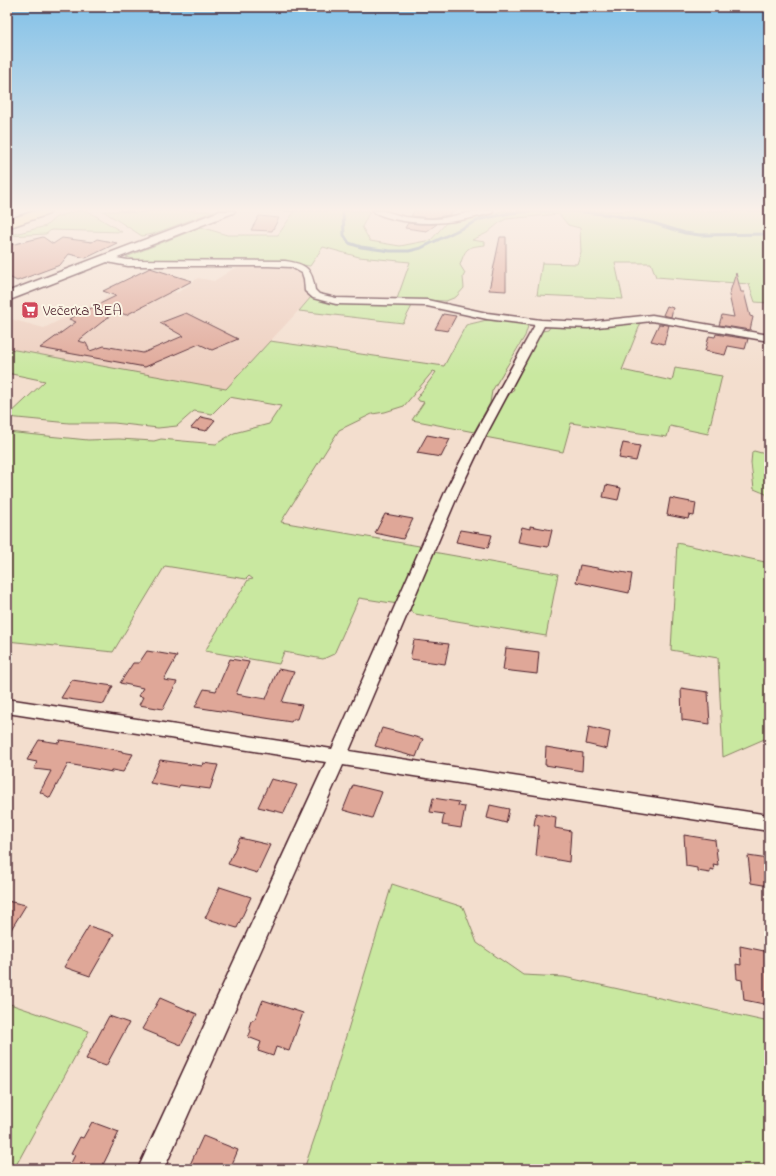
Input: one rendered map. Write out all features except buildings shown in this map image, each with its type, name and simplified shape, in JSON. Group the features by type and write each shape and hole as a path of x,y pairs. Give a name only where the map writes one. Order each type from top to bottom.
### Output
{"main road":[{"path":"7,296 87,266"}],"street":[{"path":"294,266 298,267 308,275 310,291 316,296 327,300 350,302 427,303 487,316 541,323 588,325 644,318 673,321 769,338"},
{"path":"150,1169 336,757 453,490 480,435 541,323"},
{"path":"7,706 769,823"}],"shaded area":[{"path":"247,266 285,266 301,272 305,277 306,292 311,297 226,389 10,349 7,351 7,318 44,328 156,273 177,293 198,278 214,281 233,269"}],"green space":[{"path":"409,266 461,266 465,273 463,277 464,288 456,297 446,301 397,299"},
{"path":"542,266 616,266 623,299 537,295"},
{"path":"652,266 769,266 769,303 755,302 749,284 656,277"},
{"path":"311,297 322,301 347,304 413,304 403,323 299,311"},
{"path":"491,319 525,324 528,326 525,336 492,391 490,403 474,432 412,420 424,402 419,401 417,398 436,372 433,371 404,406 385,412 372,414 339,430 281,522 425,547 398,604 359,598 334,654 323,659 284,652 279,664 205,651 248,580 253,579 249,576 246,579 165,566 113,652 7,641 7,432 88,440 119,439 154,441 161,439 216,444 234,433 269,424 281,406 229,397 212,414 194,411 177,426 158,428 114,423 69,423 7,417 45,381 7,373 7,351 10,349 226,389 270,341 444,366 466,325"},
{"path":"642,320 622,370 672,381 675,368 722,376 708,434 670,426 667,437 571,423 563,452 485,437 503,402 514,389 513,386 515,380 542,331 548,330 551,326"},
{"path":"754,451 769,455 769,509 766,494 754,489 751,463 752,452"},
{"path":"677,543 765,562 769,560 769,737 723,757 718,658 671,650"},
{"path":"433,552 558,574 546,636 415,614 409,609"},
{"path":"392,884 463,907 477,943 523,975 564,977 769,1022 769,1169 304,1169 320,1122"},
{"path":"7,1003 89,1031 14,1169 7,1169"}],"place":[{"name":"Večerka BEA","path":"30,310"}]}
